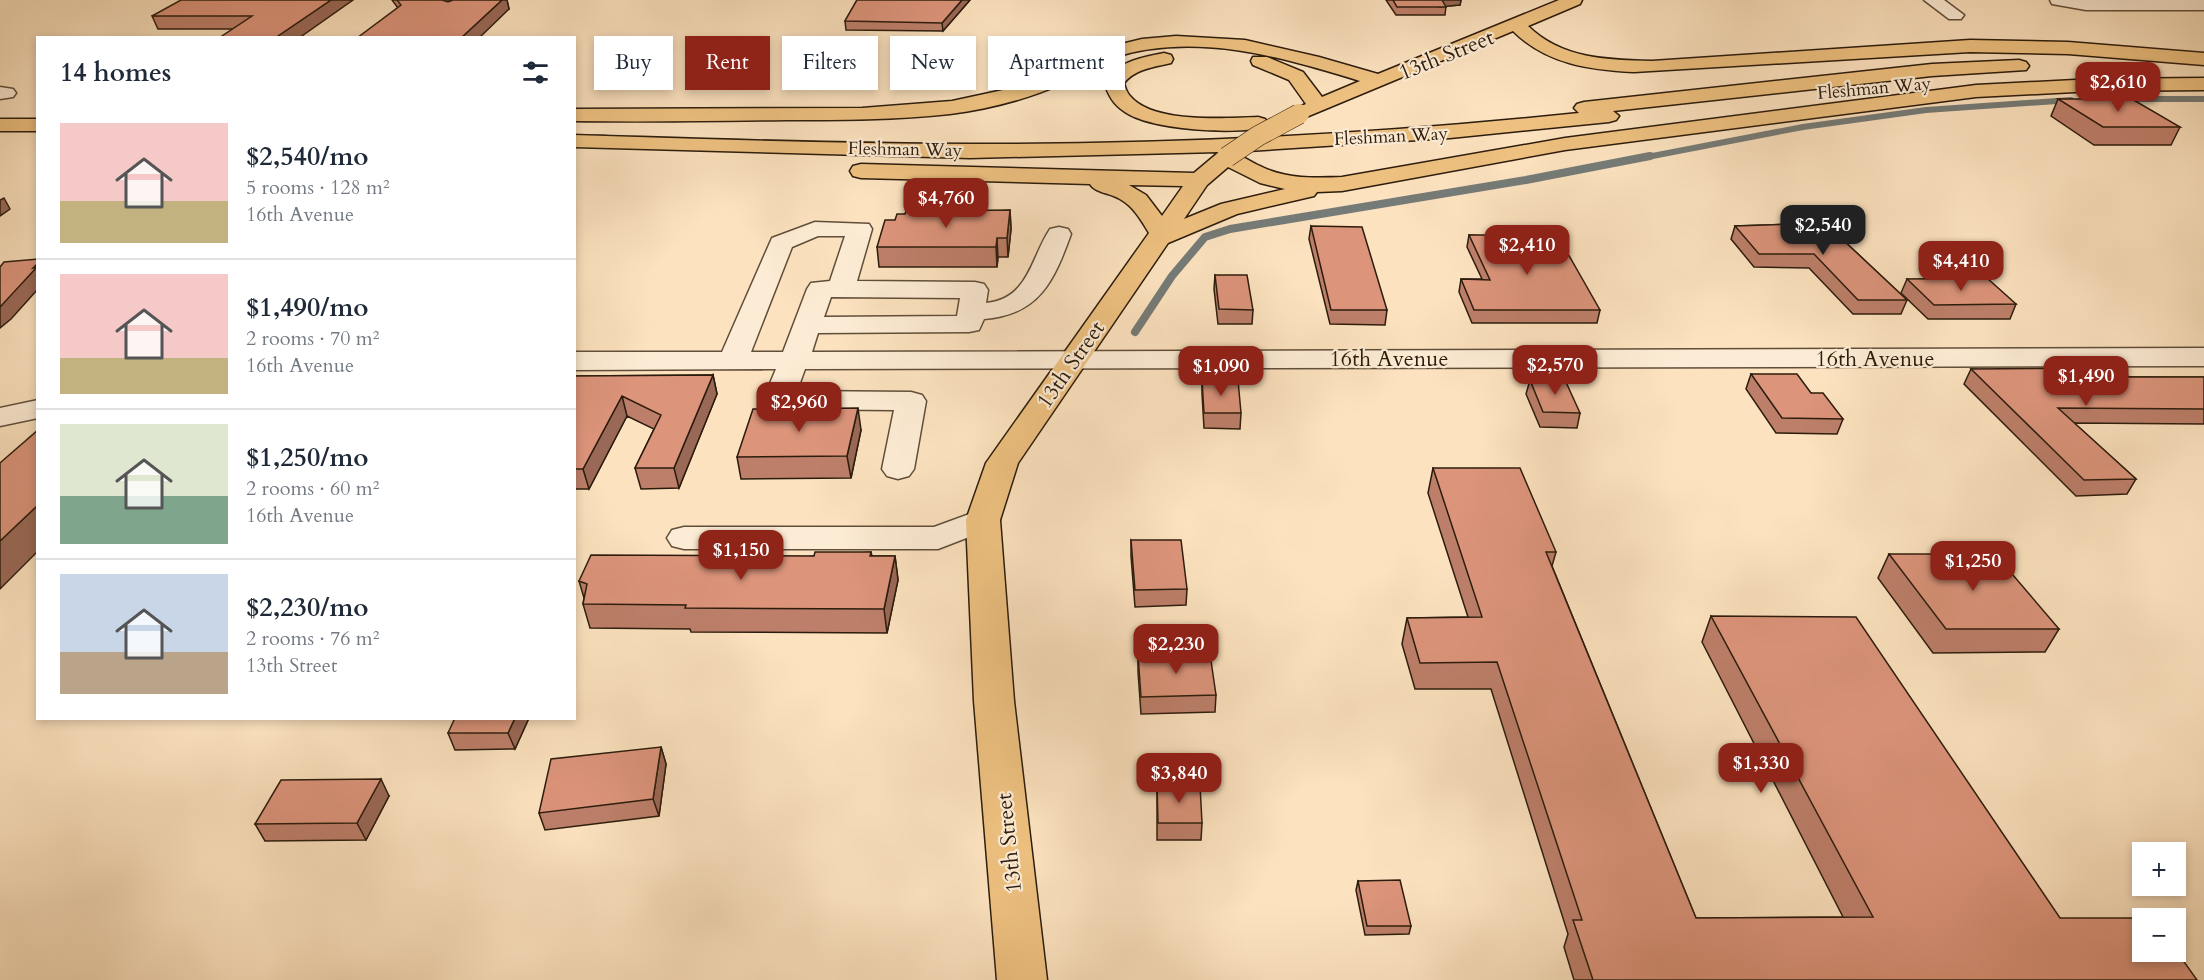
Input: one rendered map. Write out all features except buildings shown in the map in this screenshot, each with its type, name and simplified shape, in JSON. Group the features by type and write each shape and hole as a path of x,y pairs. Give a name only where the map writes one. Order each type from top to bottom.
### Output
{"main road":[{"name":"13th Street","path":"1022,980 994,701 983,520 1002,463 1199,180 1227,157 1258,136 1308,110 1574,0"},
{"path":"1517,25 1525,35 1541,47 1558,55 1598,64 1622,66 1652,67 1970,46 2068,48 2204,59"},
{"path":"576,115 853,113 937,110 1026,92 1068,74 1105,54 1137,45 1159,43 1212,42 1255,47 1304,58 1379,81"},
{"path":"1308,110 1296,76 1259,60 1232,56 1197,55 1146,63 1118,75 1114,83 1120,100 1134,110 1189,123 1330,122 1511,115"},
{"name":"Fleshman Way","path":"576,128 837,138 1001,139 1225,134 1511,115 1932,70 2044,65 2204,68"},
{"name":"Fleshman Way","path":"576,141 970,151 1204,147 1478,131 1999,76 2087,75 2204,78"},
{"path":"988,175 1092,182 1122,188 1134,195 1144,206 1159,236 1229,209 1342,184 1565,144 1976,91 2094,85 2204,84"},
{"path":"0,114 36,114"},
{"path":"0,125 36,125"},
{"path":"576,155 846,171 1199,180"},
{"path":"1227,157 1245,169 1276,182 1307,187 1342,184"}],"street":[{"path":"1932,0 1955,15"},
{"path":"2058,0 2086,5 2098,2 2204,5"},
{"path":"733,360 781,243 815,229 860,229 841,289"},
{"path":"971,312 1004,308 1030,294 1040,279 1059,234"},
{"path":"807,325 969,324 975,290 820,289 807,325 796,360 778,400 911,401 898,469"},
{"name":"16th Avenue","path":"576,361 2204,357"},
{"path":"0,417 36,409"},
{"path":"684,538 938,538 983,520"}],"waterway":[{"path":"2119,99 2204,99"},
{"path":"1642,158 1803,127 1926,110 2071,100"},
{"path":"1135,332 1172,276 1205,237 1230,229 1526,180 1650,156"}]}
